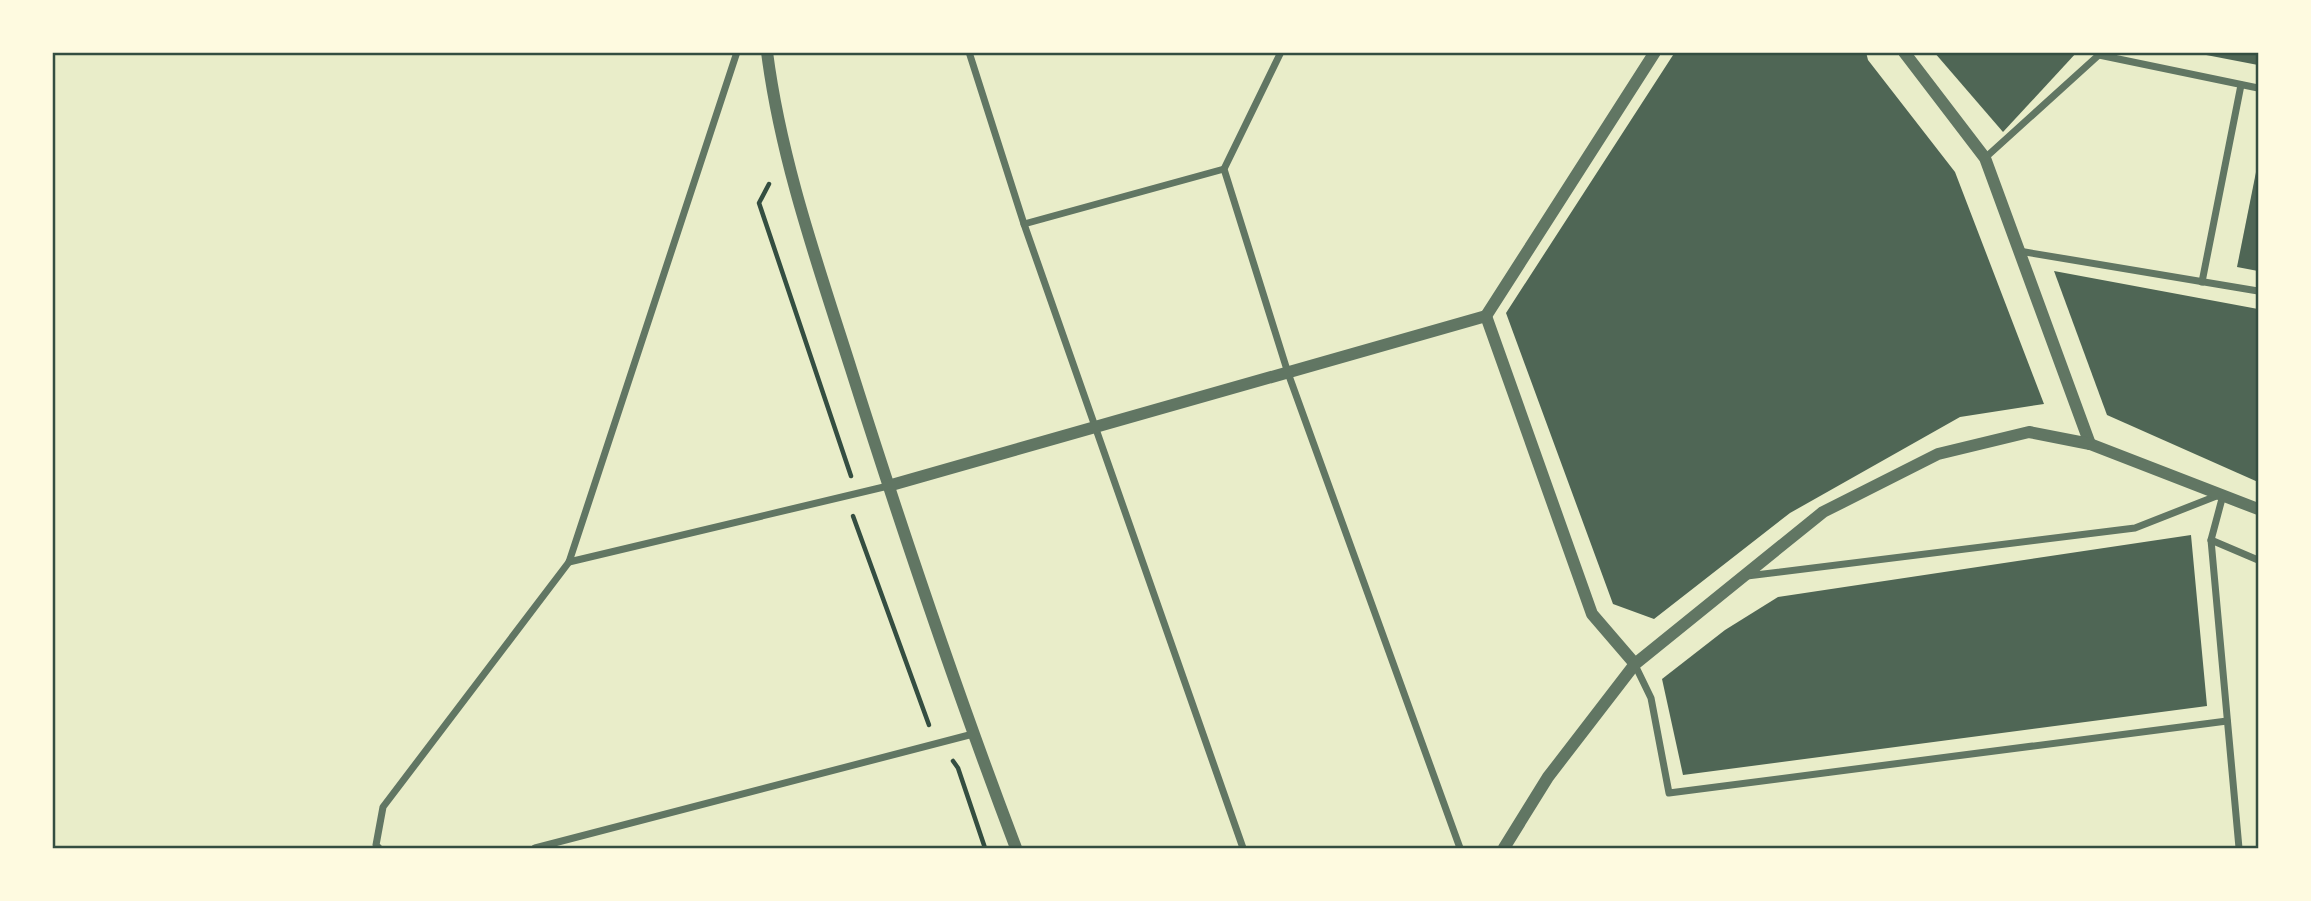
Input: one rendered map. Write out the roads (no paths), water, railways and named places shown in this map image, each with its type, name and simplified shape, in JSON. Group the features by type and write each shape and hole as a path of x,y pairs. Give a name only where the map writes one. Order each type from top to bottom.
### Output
{"street":[{"path":"379,849 376,845 383,807 569,562 737,52"},
{"path":"767,52 772,94 799,205 888,486 973,734 1016,849"},
{"path":"968,52 1094,428 1243,849"},
{"path":"1281,52 1224,169 1289,373 1460,849"},
{"path":"569,562 888,486 1486,316 1655,52"},
{"path":"1904,52 1985,158 2090,444"},
{"path":"1985,158 2101,54 2259,88"},
{"path":"2202,282 2241,85"},
{"path":"1024,224 1224,169"},
{"path":"2019,251 2259,291"},
{"path":"1486,316 1592,614 1635,664 1651,698 1669,793 2227,721"},
{"path":"1504,849 1548,777 1635,664 1824,512 1938,454 2029,432 2090,444 2259,509"},
{"path":"2223,494 2211,540 2239,849"},
{"path":"1745,576 2135,528 2223,494"},
{"path":"2211,540 2259,560"},
{"path":"535,849 973,734"}]}
